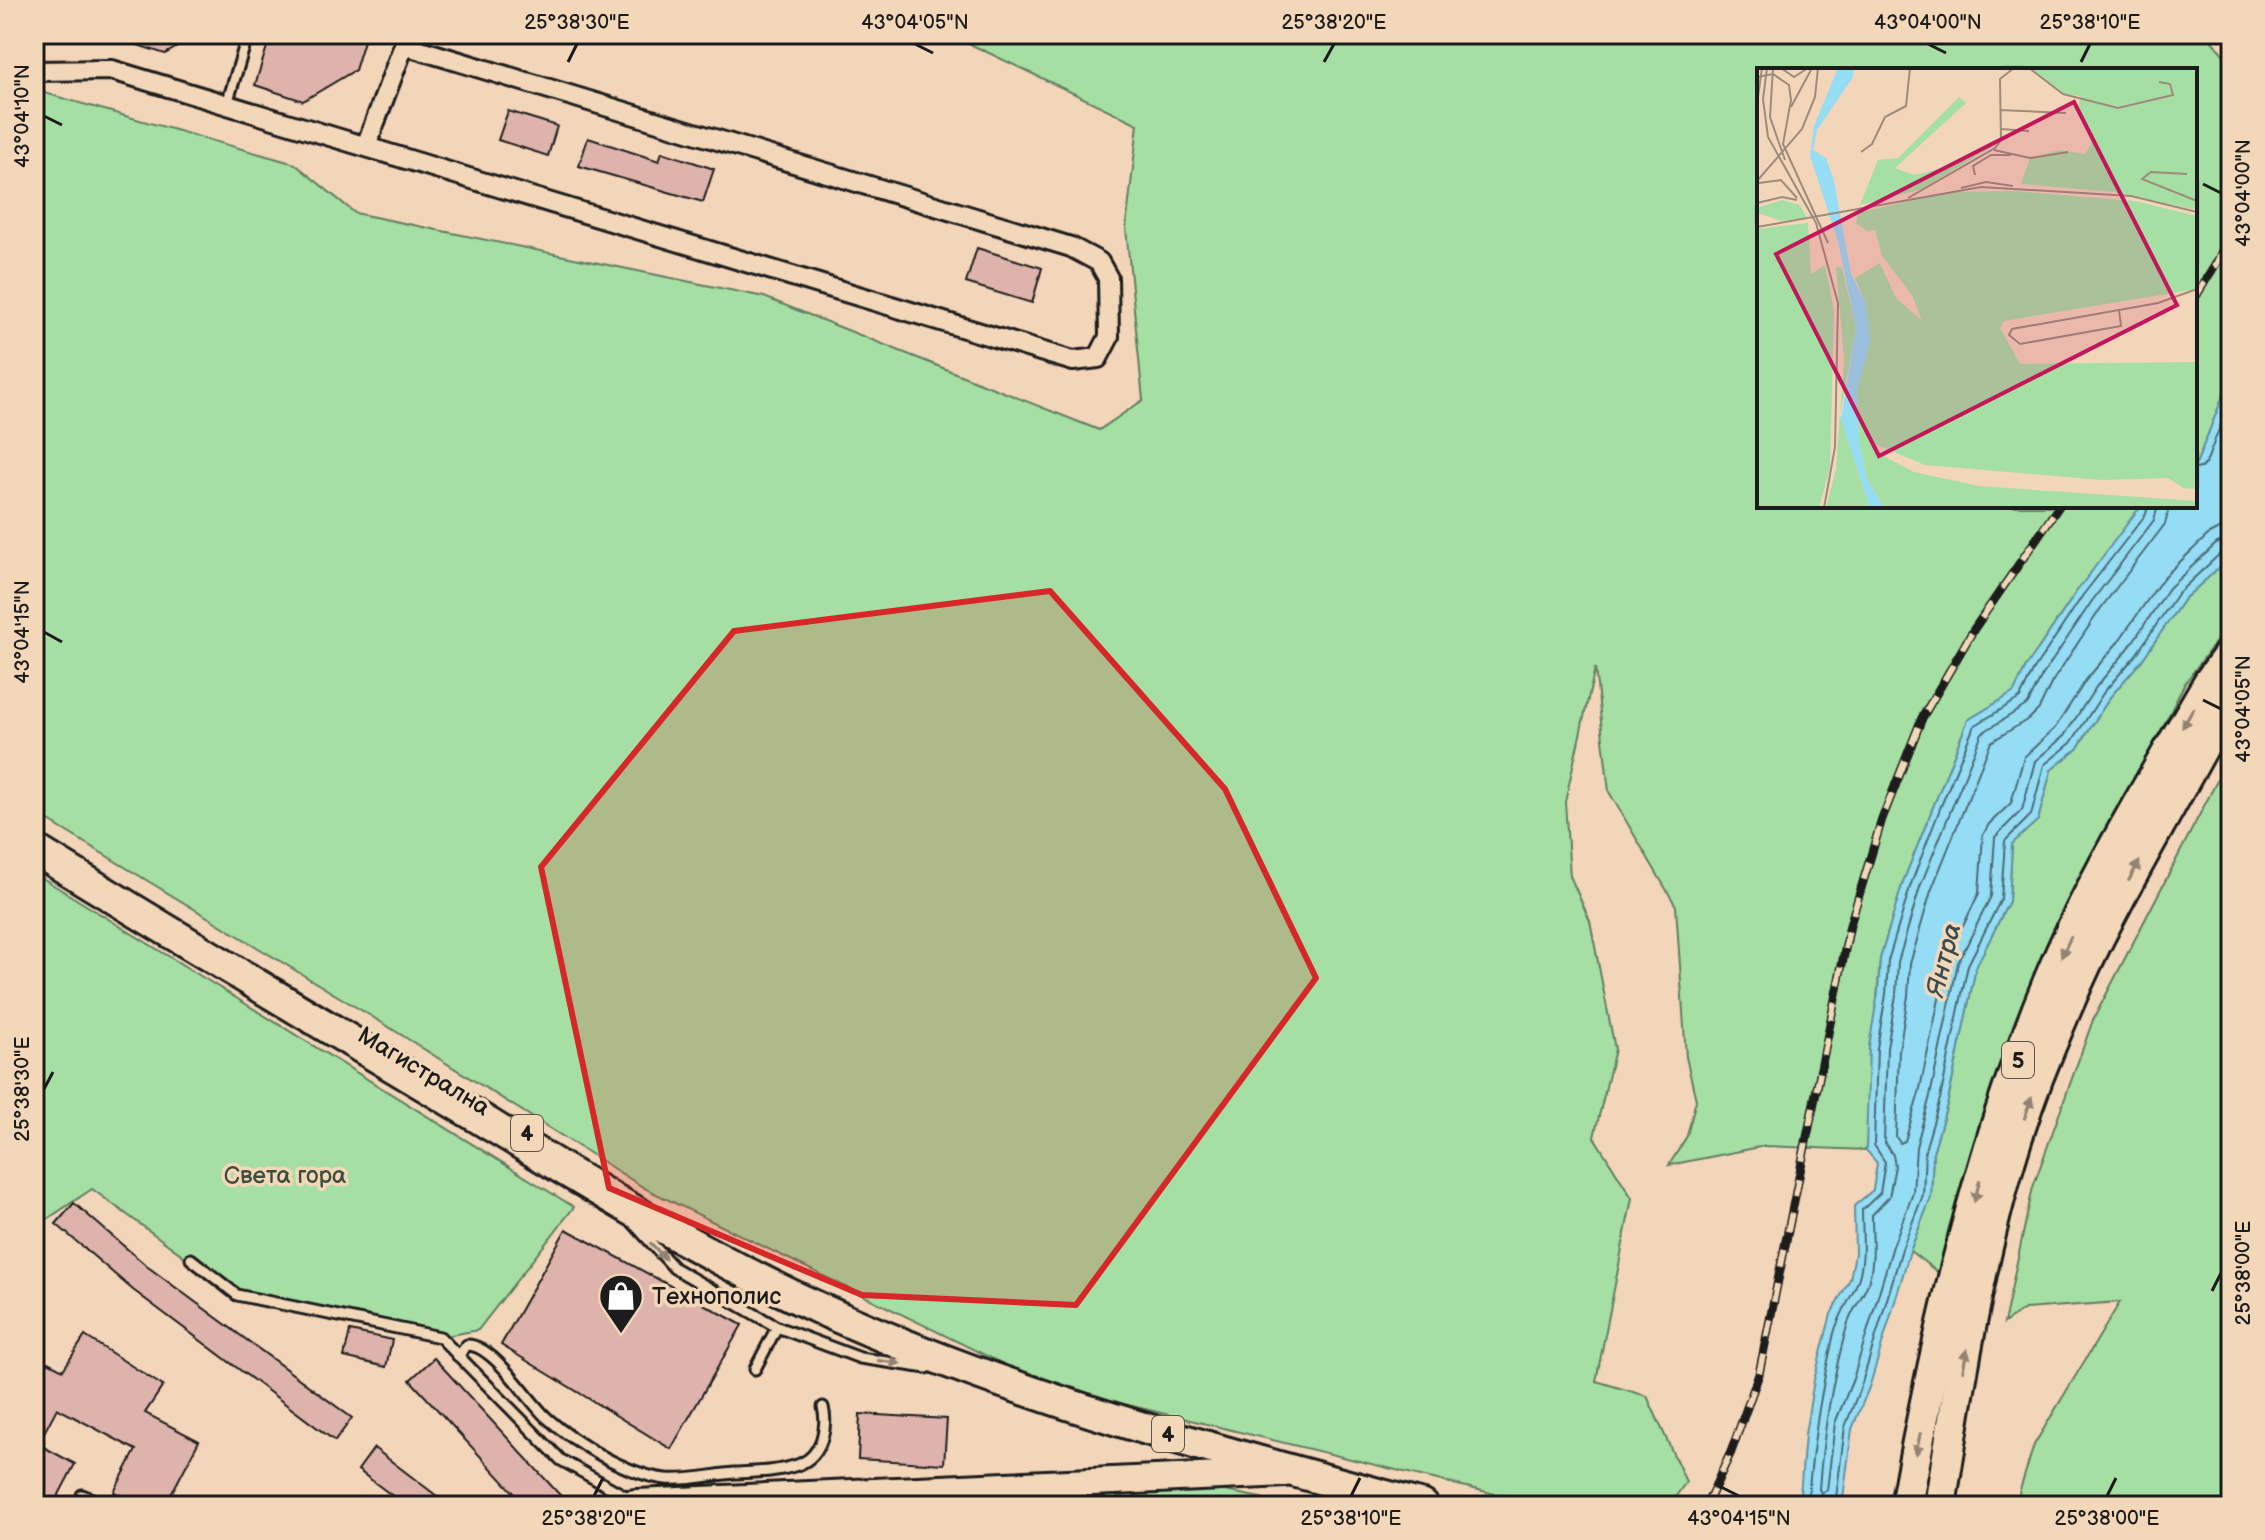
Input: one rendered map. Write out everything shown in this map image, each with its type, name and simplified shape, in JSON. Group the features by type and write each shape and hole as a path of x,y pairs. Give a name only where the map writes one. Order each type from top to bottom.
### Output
{"main road":[{"name":"5","path":"1906,1506 1931,1382 1979,1182 2018,1060 2050,978 2086,904 2202,695 2231,652"},
{"name":"5","path":"1940,1506 1992,1231 2012,1154 2048,1051 2100,934 2231,694"},
{"name":"Магистрална","path":"34,835 193,934 611,1183 728,1249 828,1299 980,1365 1039,1396"},
{"name":"Магистрална","path":"34,849 605,1193 722,1260 822,1310 976,1375 1039,1396 1297,1473 1423,1506"},
{"path":"1951,1436 1953,1506"}],"street":[{"path":"34,71 112,70 1073,361 1098,358 1109,337 1108,278 1099,262 1071,247 404,45 366,146"},
{"path":"625,1504 1297,1473"}],"lane":[{"path":"227,104 248,34"},
{"path":"605,1193 674,1268 777,1327 860,1358 976,1375"},
{"path":"191,1259 237,1295 440,1337 561,1460 625,1504"},
{"path":"755,1369 777,1327"},
{"path":"458,1356 467,1345 479,1347 514,1378 545,1416 592,1449 626,1467 666,1479 787,1469 807,1461 821,1443 827,1423 823,1407"},
{"path":"82,1495 110,1506"}],"highlighted area":[{"path":"1050,591 1225,789 1316,978 1076,1305 862,1295 609,1188 541,867 734,631"}],"green space":[{"path":"949,34 2206,34 2231,63 2231,376 2197,462 2197,68 1757,68 1757,508 2141,508 2077,591 2026,667 2014,693 1968,720 1903,882 1880,959 1866,1150 1765,1146 1669,1165 1687,1136 1696,1100 1686,1057 1676,906 1609,792 1595,668 1565,802 1570,876 1590,921 1615,1049 1594,1137 1632,1198 1596,1381 1647,1396 1686,1482 1669,1506 1559,1506 1491,1493 1046,1385 646,1189 384,1024 34,812 34,90 295,164 355,213 764,297 1099,430 1143,400 1126,228 1138,124"},
{"path":"2231,553 2231,621 2185,683 2078,895 1944,1277 1910,1251 1931,1197 1933,1152 1948,1101 1976,967 2009,901 2012,843 2038,820 2051,770 2077,749 2110,697 2142,660 2184,599"},
{"path":"2231,754 2231,1506 2015,1506 2034,1445 2120,1302 2025,1309 2004,1323 2033,1187 2093,1020"},
{"name":"Света гора","path":"34,873 574,1207 478,1330 440,1337 237,1295 92,1189 34,1228"},
{"path":"1183,1483 1261,1498 1285,1506 804,1506"}],"water":[{"name":"Янтра","path":"2231,376 2231,553 2184,599 2142,660 2110,697 2077,749 2051,770 2038,820 2012,844 2009,901 1976,967 1948,1101 1933,1152 1931,1197 1910,1251 1870,1385 1852,1429 1842,1506 1796,1506 1800,1496 1805,1434 1814,1380 1831,1314 1850,1279 1855,1254 1854,1206 1873,1190 1877,1163 1866,1150 1869,1046 1880,959 1903,882 1968,720 2014,692 2026,667 2077,591 2136,512 2141,508 2197,508 2197,462"}],"building":[{"path":"113,34 200,34 165,54 113,37"},
{"path":"271,34 366,34 355,70 303,101 255,85"},
{"path":"508,111 557,126 548,156 498,140"},
{"path":"588,138 659,161 662,152 714,169 703,202 579,166"},
{"path":"977,248 1042,268 1032,303 966,283"},
{"path":"74,1203 148,1267 352,1418 335,1441 133,1290 56,1224"},
{"name":"Технополис","path":"566,1229 742,1325 671,1449 501,1345"},
{"path":"350,1331 392,1340 386,1367 344,1357"},
{"path":"85,1336 163,1386 145,1413 199,1441 165,1506 141,1506 114,1492 136,1450 57,1408 38,1444 75,1464 53,1506 43,1506 34,1501 34,1390 48,1362 63,1370"},
{"path":"434,1358 570,1506 526,1506 410,1380"},
{"path":"860,1414 947,1419 944,1464 858,1459"},
{"path":"374,1448 450,1506 406,1506 358,1470"}],"railway":[{"path":"2197,295 2231,232"},
{"path":"1706,1506 1731,1452 1759,1374 1850,925 1882,819 1922,718 1974,629 2058,508"}],"place":[{"name":"Технополис","path":"621,1335"}]}
